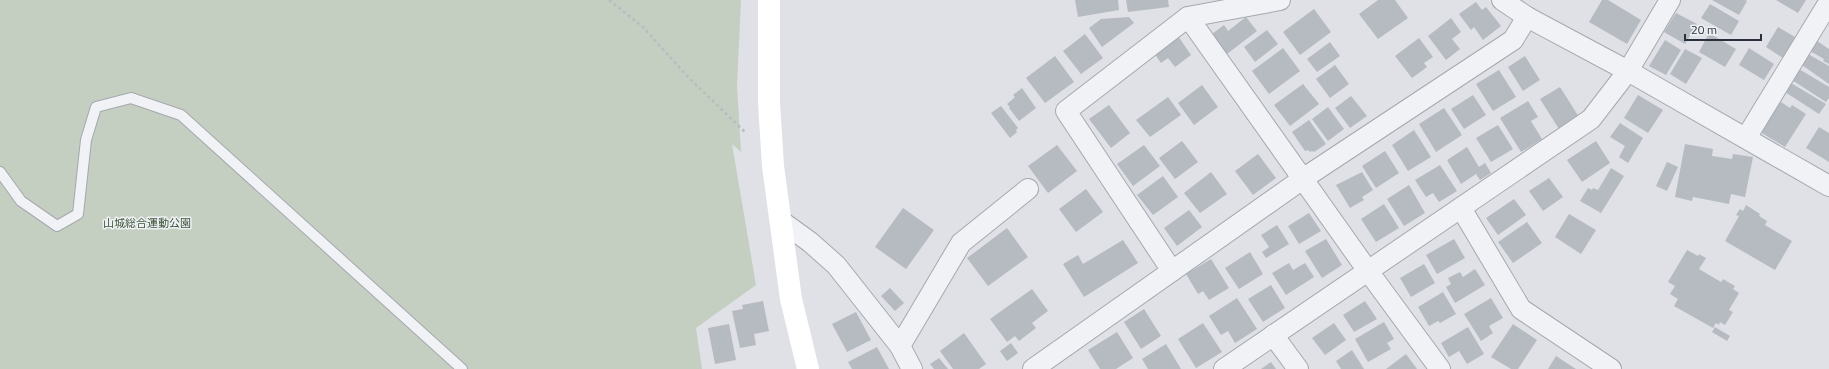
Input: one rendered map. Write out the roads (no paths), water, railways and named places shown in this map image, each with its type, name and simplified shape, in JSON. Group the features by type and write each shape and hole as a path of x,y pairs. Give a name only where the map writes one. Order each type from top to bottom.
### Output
{"street":[{"path":"769,0 769,103 773,166 790,299 808,369"},
{"path":"1172,271 1066,111 1188,17 1280,0"},
{"path":"1502,0 1527,17 1628,71 1829,186"},
{"path":"1224,369 1591,119 1628,71 1670,0"},
{"path":"1746,138 1829,2"},
{"path":"1188,17 1304,178 1368,271 1440,369"},
{"path":"1033,369 1304,178 1513,40 1527,17"},
{"path":"900,346 961,242 1028,189"},
{"path":"1461,208 1520,309 1611,369"},
{"path":"781,221 810,242 836,265 900,346 912,369"},
{"path":"1274,335 1298,369"}],"lane":[{"path":"0,172 21,201 57,226 78,214 86,140 96,107 131,98 181,115 462,369"}],"park label":[{"name":"山城総合運動公園","path":"147,223"}]}
